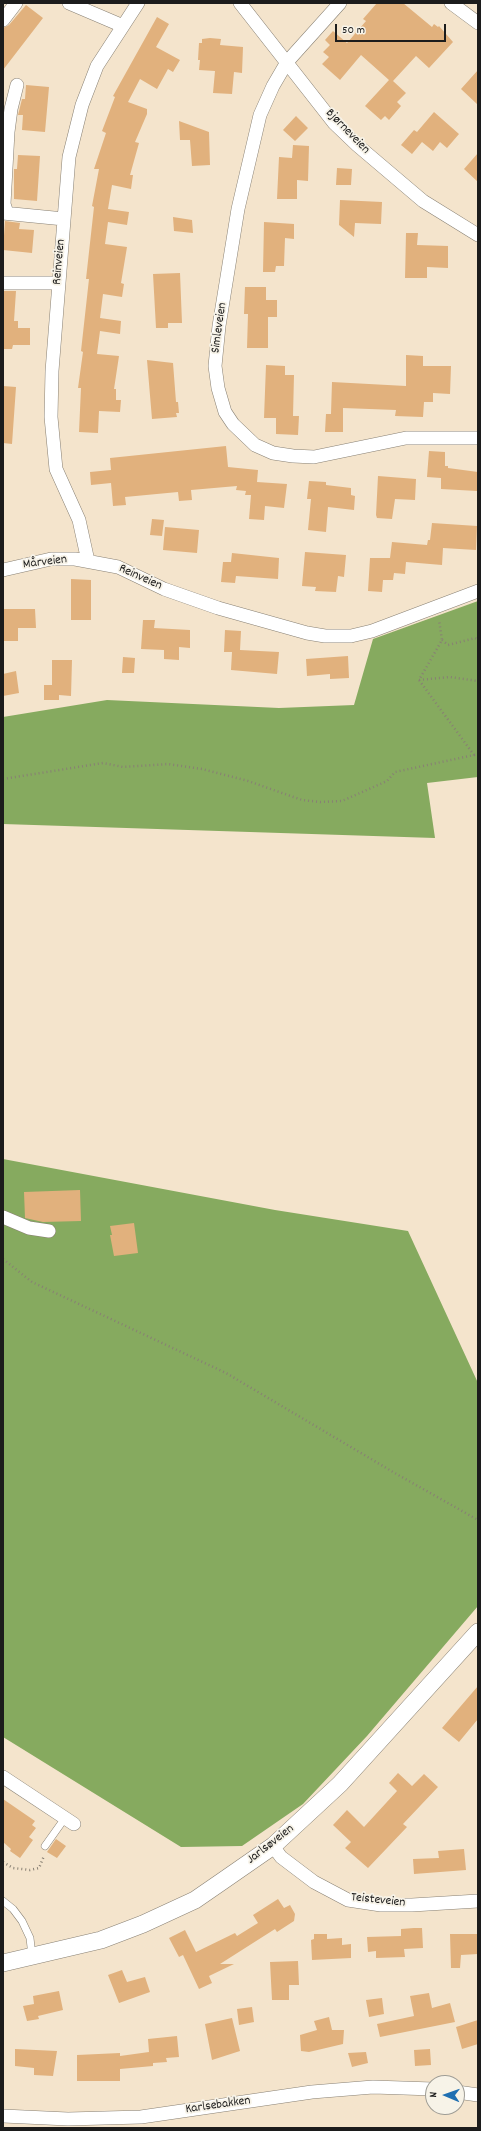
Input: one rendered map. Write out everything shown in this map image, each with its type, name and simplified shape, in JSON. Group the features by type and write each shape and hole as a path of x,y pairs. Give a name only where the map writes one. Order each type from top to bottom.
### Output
{"street":[{"path":"3,20 16,3"},
{"path":"69,3 123,26"},
{"name":"Reinveien","path":"138,3 97,66 82,105 69,157 52,379 51,417 56,469 79,520 88,561 118,567 164,589 218,608 307,633 325,636 351,636 372,631 478,591"},
{"name":"Bjørneveien","path":"240,3 334,123 357,145 423,200 478,235"},
{"name":"Simleveien","path":"340,3 287,62 273,86 260,115 238,209 215,366 218,388 226,412 234,424 255,445 274,453 293,456 314,456 406,438 478,438"},
{"path":"451,3 478,23"},
{"path":"17,85 11,109 8,132 4,204 5,213 64,219"},
{"path":"3,283 59,284"},
{"name":"Mårveien","path":"3,570 51,560 88,561"},
{"path":"3,1217 29,1228 49,1231"},
{"name":"Jarlsøveien","path":"3,1963 101,1940 143,1924 195,1900 273,1846 340,1784 478,1632"},
{"path":"3,1777 70,1821"},
{"name":"Teisteveien","path":"273,1846 281,1857 314,1882 348,1900 381,1904 412,1905 478,1901"},
{"name":"Karlsebakken","path":"3,2116 68,2119 141,2117 312,2092 373,2087 425,2089"},
{"path":"465,2093 478,2095"}],"lane":[{"path":"45,1846 70,1821"},
{"path":"3,1901 13,1909 22,1921 30,1938 32,1956"}],"path":[{"path":"419,680 442,640 437,606"},
{"path":"442,640 448,645 475,638 478,640"},
{"path":"419,680 450,677 478,681"},
{"path":"419,680 474,755"},
{"path":"3,779 17,778 30,774 43,774 72,767 103,764 123,767 168,764 202,769 248,781 302,800 320,802 342,801 387,781 394,772 478,754"},
{"path":"3,1258 32,1282 226,1373 393,1472 478,1520"},
{"path":"3,1862 13,1868 30,1870 39,1868 44,1860 45,1846"}],"green space":[{"path":"478,601 478,777 427,783 435,838 3,824 3,717 107,700 279,708 354,705 373,639"},
{"path":"3,1159 275,1210 408,1231 478,1383 478,1606 367,1736 303,1804 242,1846 181,1847 3,1737"}],"building":[{"path":"377,3 403,3 432,27 434,24 438,27 439,26 453,42 429,68 416,56 393,81 406,93 397,102 401,106 389,120 385,116 381,120 365,106 389,80 361,55 340,80 322,64 329,57 323,52 330,45 325,40 333,31 347,43 366,21 363,19"},
{"path":"26,5 43,18 3,70 3,28 9,25"},
{"path":"157,17 169,24 156,47 180,60 173,72 168,69 157,89 140,79 128,102 147,109 147,114 135,142 139,143 130,175 133,175 131,189 112,185 108,209 129,212 127,225 108,222 105,244 127,247 121,283 124,284 122,297 103,294 100,318 121,321 120,334 100,331 97,354 119,356 114,389 116,389 116,400 121,400 120,412 99,411 98,433 79,432 81,388 78,388 83,352 81,351 89,279 86,279 94,207 92,206 99,169 94,169 106,133 102,131 115,97 113,96"},
{"path":"202,39 221,39 220,45 243,47 242,73 234,72 232,94 213,93 215,71 199,70 199,43 202,43"},
{"path":"478,70 478,105 461,89"},
{"path":"26,85 49,87 45,132 22,130 23,115 18,115 22,99 25,99"},
{"path":"434,112 459,134 447,148 440,142 433,151 422,142 412,154 401,145 414,130 417,132"},
{"path":"296,116 308,128 295,141 283,130"},
{"path":"179,121 209,132 210,165 192,166 190,140 180,140"},
{"path":"293,145 309,146 308,181 297,180 297,199 277,199 279,157 292,158"},
{"path":"478,153 478,182 464,169"},
{"path":"18,155 40,156 37,201 14,199 14,169 17,169"},
{"path":"337,168 352,169 351,185 336,185"},
{"path":"340,200 382,202 381,224 355,223 354,237 339,225"},
{"path":"173,217 192,220 193,233 174,231"},
{"path":"5,221 20,223 19,229 34,230 32,253 3,250"},
{"path":"264,222 294,224 294,239 285,238 284,266 276,266 275,272 263,272"},
{"path":"406,233 418,233 417,245 448,246 448,268 427,267 427,278 405,278"},
{"path":"180,273 182,323 168,323 168,328 156,328 153,274"},
{"path":"245,287 266,287 266,300 277,300 277,317 268,317 268,348 247,348 248,314 244,314"},
{"path":"3,291 16,291 14,321 18,321 18,328 30,328 30,345 13,345 12,349 3,349"},
{"path":"406,355 423,356 423,366 451,366 450,394 433,393 433,402 424,402 423,417 395,416 396,410 343,408 343,432 325,432 326,414 331,414 332,382 406,386"},
{"path":"147,360 173,363 176,402 178,402 179,413 176,413 177,417 152,419"},
{"path":"266,365 285,366 285,375 294,375 293,416 299,416 298,435 276,434 276,418 264,418"},
{"path":"3,386 16,387 12,444 3,443"},
{"path":"226,446 228,467 258,470 257,482 287,484 284,508 265,506 264,520 249,519 251,495 245,495 246,491 236,490 237,486 191,490 192,500 179,501 178,492 125,497 126,505 113,506 111,483 91,485 90,472 111,470 110,458"},
{"path":"429,451 445,452 445,466 448,466 448,468 478,472 477,491 441,489 441,478 427,477"},
{"path":"378,476 416,479 415,500 395,499 392,519 377,518 376,515"},
{"path":"309,481 326,482 326,485 351,488 351,495 355,496 354,510 328,507 326,532 308,530 311,499 307,499"},
{"path":"152,519 164,520 162,536 150,535"},
{"path":"432,523 477,526 476,550 443,548 442,565 406,562 405,574 394,573 393,580 383,580 382,592 368,591 370,558 390,558 392,542 427,545 428,540 430,540"},
{"path":"165,527 199,530 197,553 163,550"},
{"path":"305,552 346,555 344,577 338,576 336,592 315,591 316,587 302,586"},
{"path":"232,553 279,558 278,579 236,576 235,583 221,582 223,562 231,562"},
{"path":"71,579 91,580 91,620 71,620"},
{"path":"3,609 35,609 36,628 18,628 18,641 3,641"},
{"path":"143,620 155,620 154,628 190,630 190,648 179,647 179,660 164,659 164,650 141,649"},
{"path":"225,630 241,631 240,650 279,652 277,674 231,670 232,652 224,652"},
{"path":"348,656 349,678 330,679 330,674 307,676 306,659"},
{"path":"123,657 135,658 134,673 122,673"},
{"path":"52,660 72,660 71,696 59,695 59,700 44,700 44,685 52,685"},
{"path":"16,671 19,693 3,696 3,674"},
{"path":"80,1190 81,1221 43,1222 25,1218 24,1192"},
{"path":"134,1223 138,1253 114,1256 110,1226"},
{"path":"478,1686 478,1719 459,1742 442,1728"},
{"path":"398,1773 412,1786 424,1774 438,1787 403,1824 407,1827 368,1868 345,1848 351,1842 333,1825 347,1810 364,1827 397,1791 389,1783"},
{"path":"3,1799 35,1821 32,1825 36,1828 29,1837 33,1840 20,1858 10,1851 11,1849 3,1842"},
{"path":"56,1839 66,1846 57,1858 47,1852"},
{"path":"464,1849 466,1870 414,1874 413,1859 439,1858 438,1851"},
{"path":"278,1899 284,1908 290,1905 295,1914 294,1921 277,1932 275,1929 220,1964 234,1964 209,1976 212,1983 199,1989 183,1955 179,1957 169,1938 185,1930 196,1952 235,1933 237,1936 258,1923 253,1915"},
{"path":"422,1928 423,1948 404,1949 405,1957 376,1958 376,1951 368,1952 367,1937 401,1936 401,1929"},
{"path":"314,1934 327,1934 327,1939 342,1938 342,1945 351,1944 351,1958 312,1960 311,1940 314,1939"},
{"path":"450,1934 477,1934 478,1954 461,1955 460,1968 451,1968"},
{"path":"298,1961 299,1985 289,1985 289,2000 272,2000 270,1962"},
{"path":"122,1970 127,1982 145,1977 150,1992 119,2003 108,1975"},
{"path":"59,1991 63,2010 38,2016 39,2019 27,2021 23,2006 34,2004 33,1996"},
{"path":"429,1993 432,2008 450,2003 455,2022 380,2037 377,2024 414,2016 410,1996"},
{"path":"382,1998 384,2014 369,2017 366,2000"},
{"path":"252,2007 254,2022 239,2025 237,2009"},
{"path":"329,2017 332,2030 344,2030 343,2044 309,2052 301,2051 300,2035 317,2030 314,2021"},
{"path":"232,2018 240,2051 212,2060 205,2024"},
{"path":"478,2020 478,2044 462,2049 456,2027"},
{"path":"177,2036 179,2057 166,2058 167,2062 153,2063 153,2066 120,2069 120,2081 77,2081 77,2055 120,2053 120,2056 149,2052 148,2039"},
{"path":"15,2049 57,2051 53,2076 34,2075 34,2068 15,2066"},
{"path":"430,2049 431,2065 415,2066 414,2050"},
{"path":"366,2052 368,2063 352,2067 348,2053"}]}
